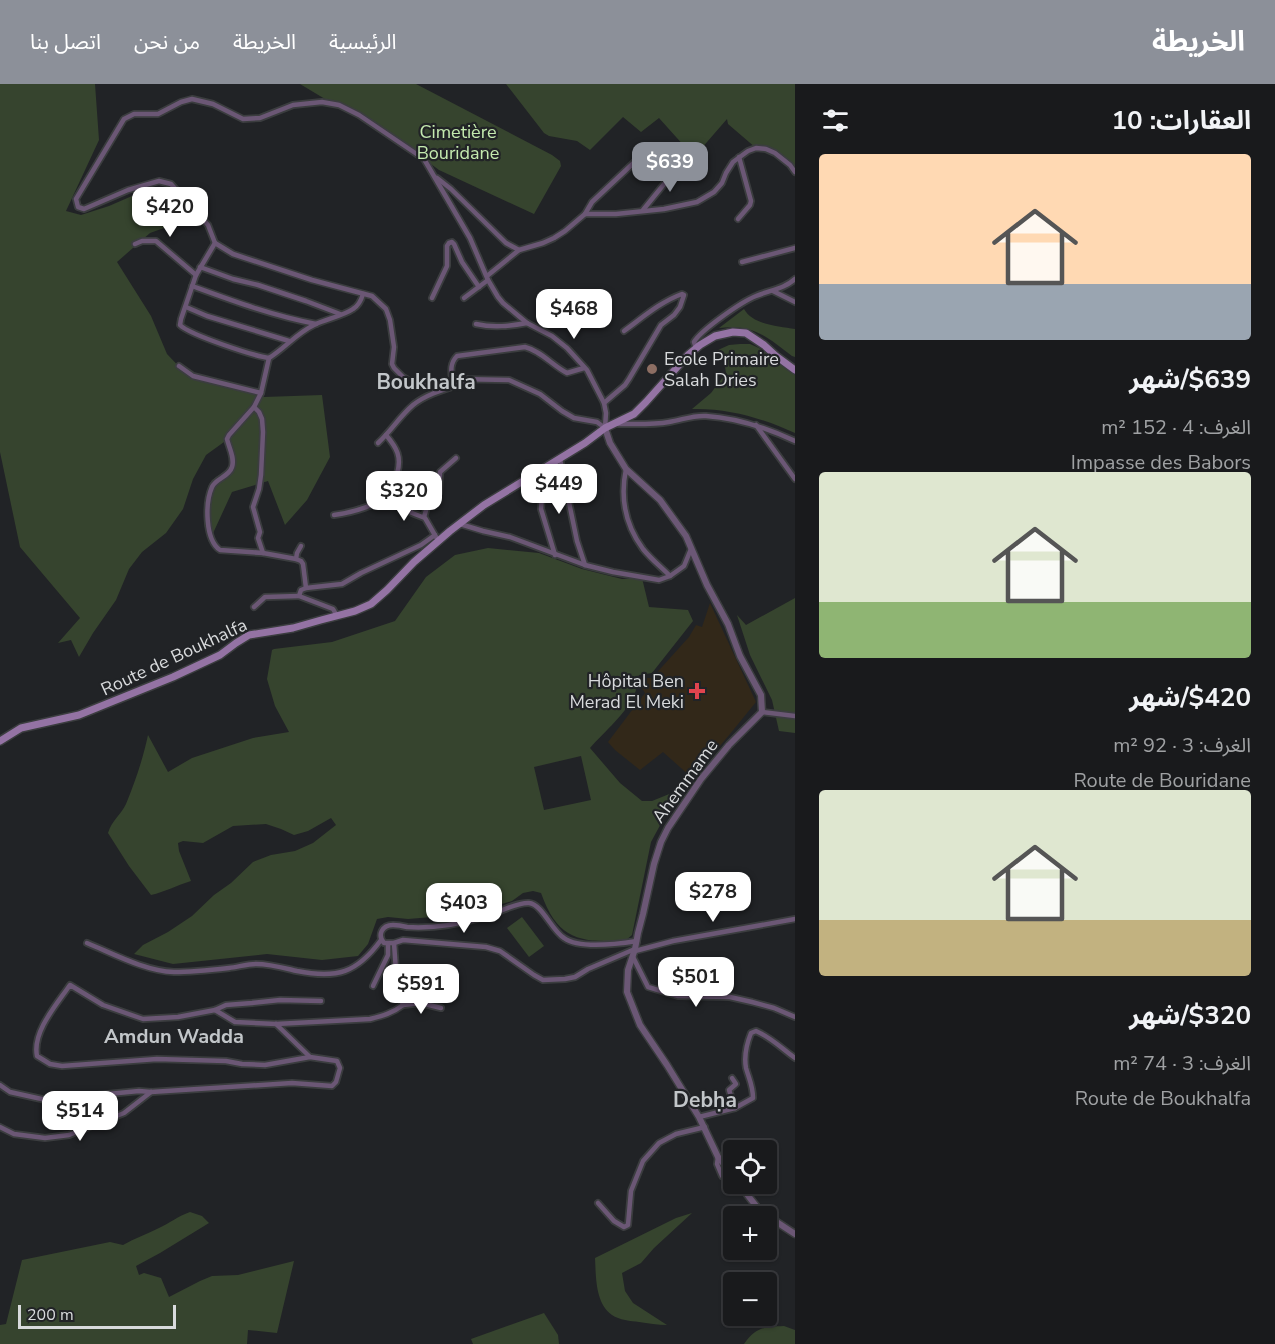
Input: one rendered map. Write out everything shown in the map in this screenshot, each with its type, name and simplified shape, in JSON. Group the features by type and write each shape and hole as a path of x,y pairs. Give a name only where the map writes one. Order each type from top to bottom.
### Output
{"main road":[{"name":"Route de Boukhalfa","path":"0,741 21,728 79,715 173,677 220,655 249,635 293,628 363,608 376,601 437,538 484,505 641,407 683,360 707,340 721,334 746,333 795,370"}],"street":[{"path":"605,428 597,422 574,418 540,394 509,380 452,381 423,386 413,383 394,368 390,320 386,309 372,296 242,258 215,243 208,225 171,184 159,181 128,190 84,208 78,207 76,199 124,119 134,114 158,114 192,99 213,104 243,118 260,118 293,105 322,102 339,105 359,115 424,159 470,238 493,289 503,303 527,323 552,336 573,354 584,368 604,403 605,428 610,443 626,469 660,500 691,549 728,624 744,664 761,695 762,712 795,716"},
{"path":"585,214 616,214 664,209 697,202 714,192 722,183 733,162 756,148 775,153 783,158 795,172"},
{"path":"464,298 519,250 543,243 565,231 585,214 592,201 642,155"},
{"path":"738,219 751,201 739,157"},
{"path":"643,210 682,162"},
{"path":"435,177 451,189 506,243 519,250"},
{"path":"135,244 142,241 156,241 196,275"},
{"path":"432,298 447,266 448,243 452,242 478,287"},
{"path":"215,243 196,275 180,325 261,357 269,358 289,341 316,324 346,314 356,308 363,294"},
{"path":"742,262 795,248"},
{"path":"200,267 341,314"},
{"path":"696,348 694,342 697,336 721,318 755,296 785,286 795,279"},
{"path":"192,286 291,319 316,324"},
{"path":"773,291 795,302"},
{"path":"604,403 629,380 661,325 680,307 684,295 673,297 624,331"},
{"path":"186,307 207,316 289,341"},
{"path":"476,324 509,326 527,323"},
{"path":"452,381 451,366 457,356 525,347 533,349 559,369 567,372 584,368"},
{"path":"269,358 261,393 254,407 227,439 232,466 229,472 212,487 208,500 210,534 216,547 220,550 263,553 301,561 306,588"},
{"path":"179,366 193,376 261,393"},
{"path":"378,443 416,403 437,392 475,380"},
{"path":"254,407 262,419 263,432 261,474 253,507 263,553"},
{"path":"612,424 667,422 693,416 706,416 756,425 795,441"},
{"path":"756,425 795,478"},
{"path":"334,515 363,509 391,492 400,463 395,447 386,435"},
{"path":"424,517 427,507 440,493 440,472 456,458"},
{"path":"560,459 577,541 585,566"},
{"path":"544,469 541,509 555,555"},
{"path":"626,469 623,485 625,507 631,529 644,550 670,576"},
{"path":"299,596 301,590 306,588 342,584 437,538 424,517 412,513 391,492"},
{"path":"460,524 510,537 585,566 659,580 670,576 684,566 691,549"},
{"path":"296,559 301,546"},
{"path":"254,607 265,597 299,596 333,609 337,616"},
{"name":"Ahemmame","path":"723,1163 718,1157 705,1127 668,1065 640,1025 627,992 628,970 654,864 668,828 701,780 729,746 762,712"},
{"path":"87,943 153,969 174,972 255,964 332,974 352,969 372,953 381,940 383,929 388,926 437,927 461,923 531,903 539,908 558,934 566,940 597,945 636,941"},
{"path":"381,940 388,944 403,940 486,947 500,951 543,980 565,979 634,952 673,941 795,919"},
{"path":"394,943 397,985 403,1005"},
{"path":"373,986 388,955 388,944"},
{"path":"634,952 648,987 678,996 730,997 774,1008 795,1017"},
{"path":"0,1085 10,1092 46,1100 139,1090 151,1092 292,1083 332,1086 336,1082 339,1063 310,1057 265,1065 226,1061 157,1059 62,1066 50,1064 37,1056 36,1051 37,1041 43,1027 70,985 103,1005 143,1019 178,1017 215,1010 226,1005 280,1000 321,1001"},
{"path":"215,1010 235,1022 276,1024 370,1019 396,1010 403,1005 422,1003 441,1008"},
{"path":"276,1024 310,1057"},
{"path":"699,1117 735,1108 753,1098 753,1088 745,1064 751,1033 756,1031 763,1034 777,1042 795,1058"},
{"path":"732,1078 736,1084 729,1090 735,1108"},
{"path":"0,1127 14,1134 45,1138 69,1135 124,1113 151,1092"},
{"path":"598,1203 614,1221 624,1227 628,1225 631,1191 643,1161 659,1143 676,1134 705,1127"},
{"path":"718,1157 717,1164 722,1176"},
{"path":"747,1194 760,1211 795,1234"}],"shaded area":[{"name":"Hôpital Ben Merad El Meki","path":"710,603 756,702 702,767 700,773 690,776 663,752 640,770 608,742 645,693 640,680 652,678 689,637 696,625 702,627"}],"green space":[{"path":"0,84 95,84 99,140 66,211 81,215 132,196 165,189 192,218 150,233 117,262 151,316 167,354 188,376 264,397 322,395 330,457 307,500 285,525 268,481 232,492 209,542 204,524 208,487 212,480 225,471 231,463 224,442 206,455 193,479 183,509 166,533 142,552 129,569 116,600 79,657 71,640 58,643 80,618 20,547 0,452"},
{"name":"Cimetière Bouridane","path":"300,84 416,84 552,155 560,161 561,166 534,214 439,170 339,105"},
{"path":"506,84 795,84 795,172 775,153 756,148 728,124 727,119 694,157 659,118 641,132 623,117 590,150 577,141 544,133"},
{"path":"744,309 760,322 795,329 795,357 758,333 741,328 719,328"},
{"path":"750,344 759,348 795,374 795,433 745,415 719,410 692,409 711,393 726,373 724,361 718,350 729,345"},
{"path":"488,548 539,553 582,569 622,579 642,578 649,607 688,610 693,621 652,673 639,675 635,693 627,708 590,748 620,783 642,801 652,801 689,786 664,818 651,842 632,935 625,941 595,941 572,935 563,930 555,921 541,893 533,891 523,893 512,901 469,914 377,919 368,944 358,956 322,960 267,954 173,964 134,954 143,945 192,916 253,862 271,855 295,851 313,843 336,825 331,818 308,831 294,835 266,824 233,826 203,843 183,841 178,843 179,851 191,881 151,895 108,833 126,804 148,735 168,772 192,758 253,738 289,732 275,706 267,679 272,650 332,642 395,621 426,577 455,555","holes":["581,756 591,800 544,810 534,767"]},
{"path":"795,598 795,733 779,731 772,700 750,655 737,615 746,625"},
{"path":"522,917 544,946 529,957 507,928"},
{"path":"190,1212 202,1216 209,1223 136,1266 139,1275 144,1273 161,1278 169,1297 212,1276 238,1275 294,1261 277,1333 248,1330 247,1344 0,1344 0,1325 6,1324 22,1260 110,1242 123,1245"},
{"path":"692,1213 641,1263 622,1273 625,1291 633,1303 667,1325 625,1320 606,1310 599,1296 595,1258 676,1218"},
{"path":"544,1313 558,1335 559,1344 473,1344 471,1339"},
{"path":"784,1326 795,1330 795,1344 744,1344 752,1334 761,1329"}],"place":[{"name":"Ecole Primaire Salah Dries","path":"652,369"},
{"name":"Hôpital Ben Merad El Meki","path":"697,691"}],"district":[{"name":"Boukhalfa","path":"426,382"},
{"name":"Amdun Wadda","path":"174,1036"},
{"name":"Debḥa","path":"705,1100"}]}
